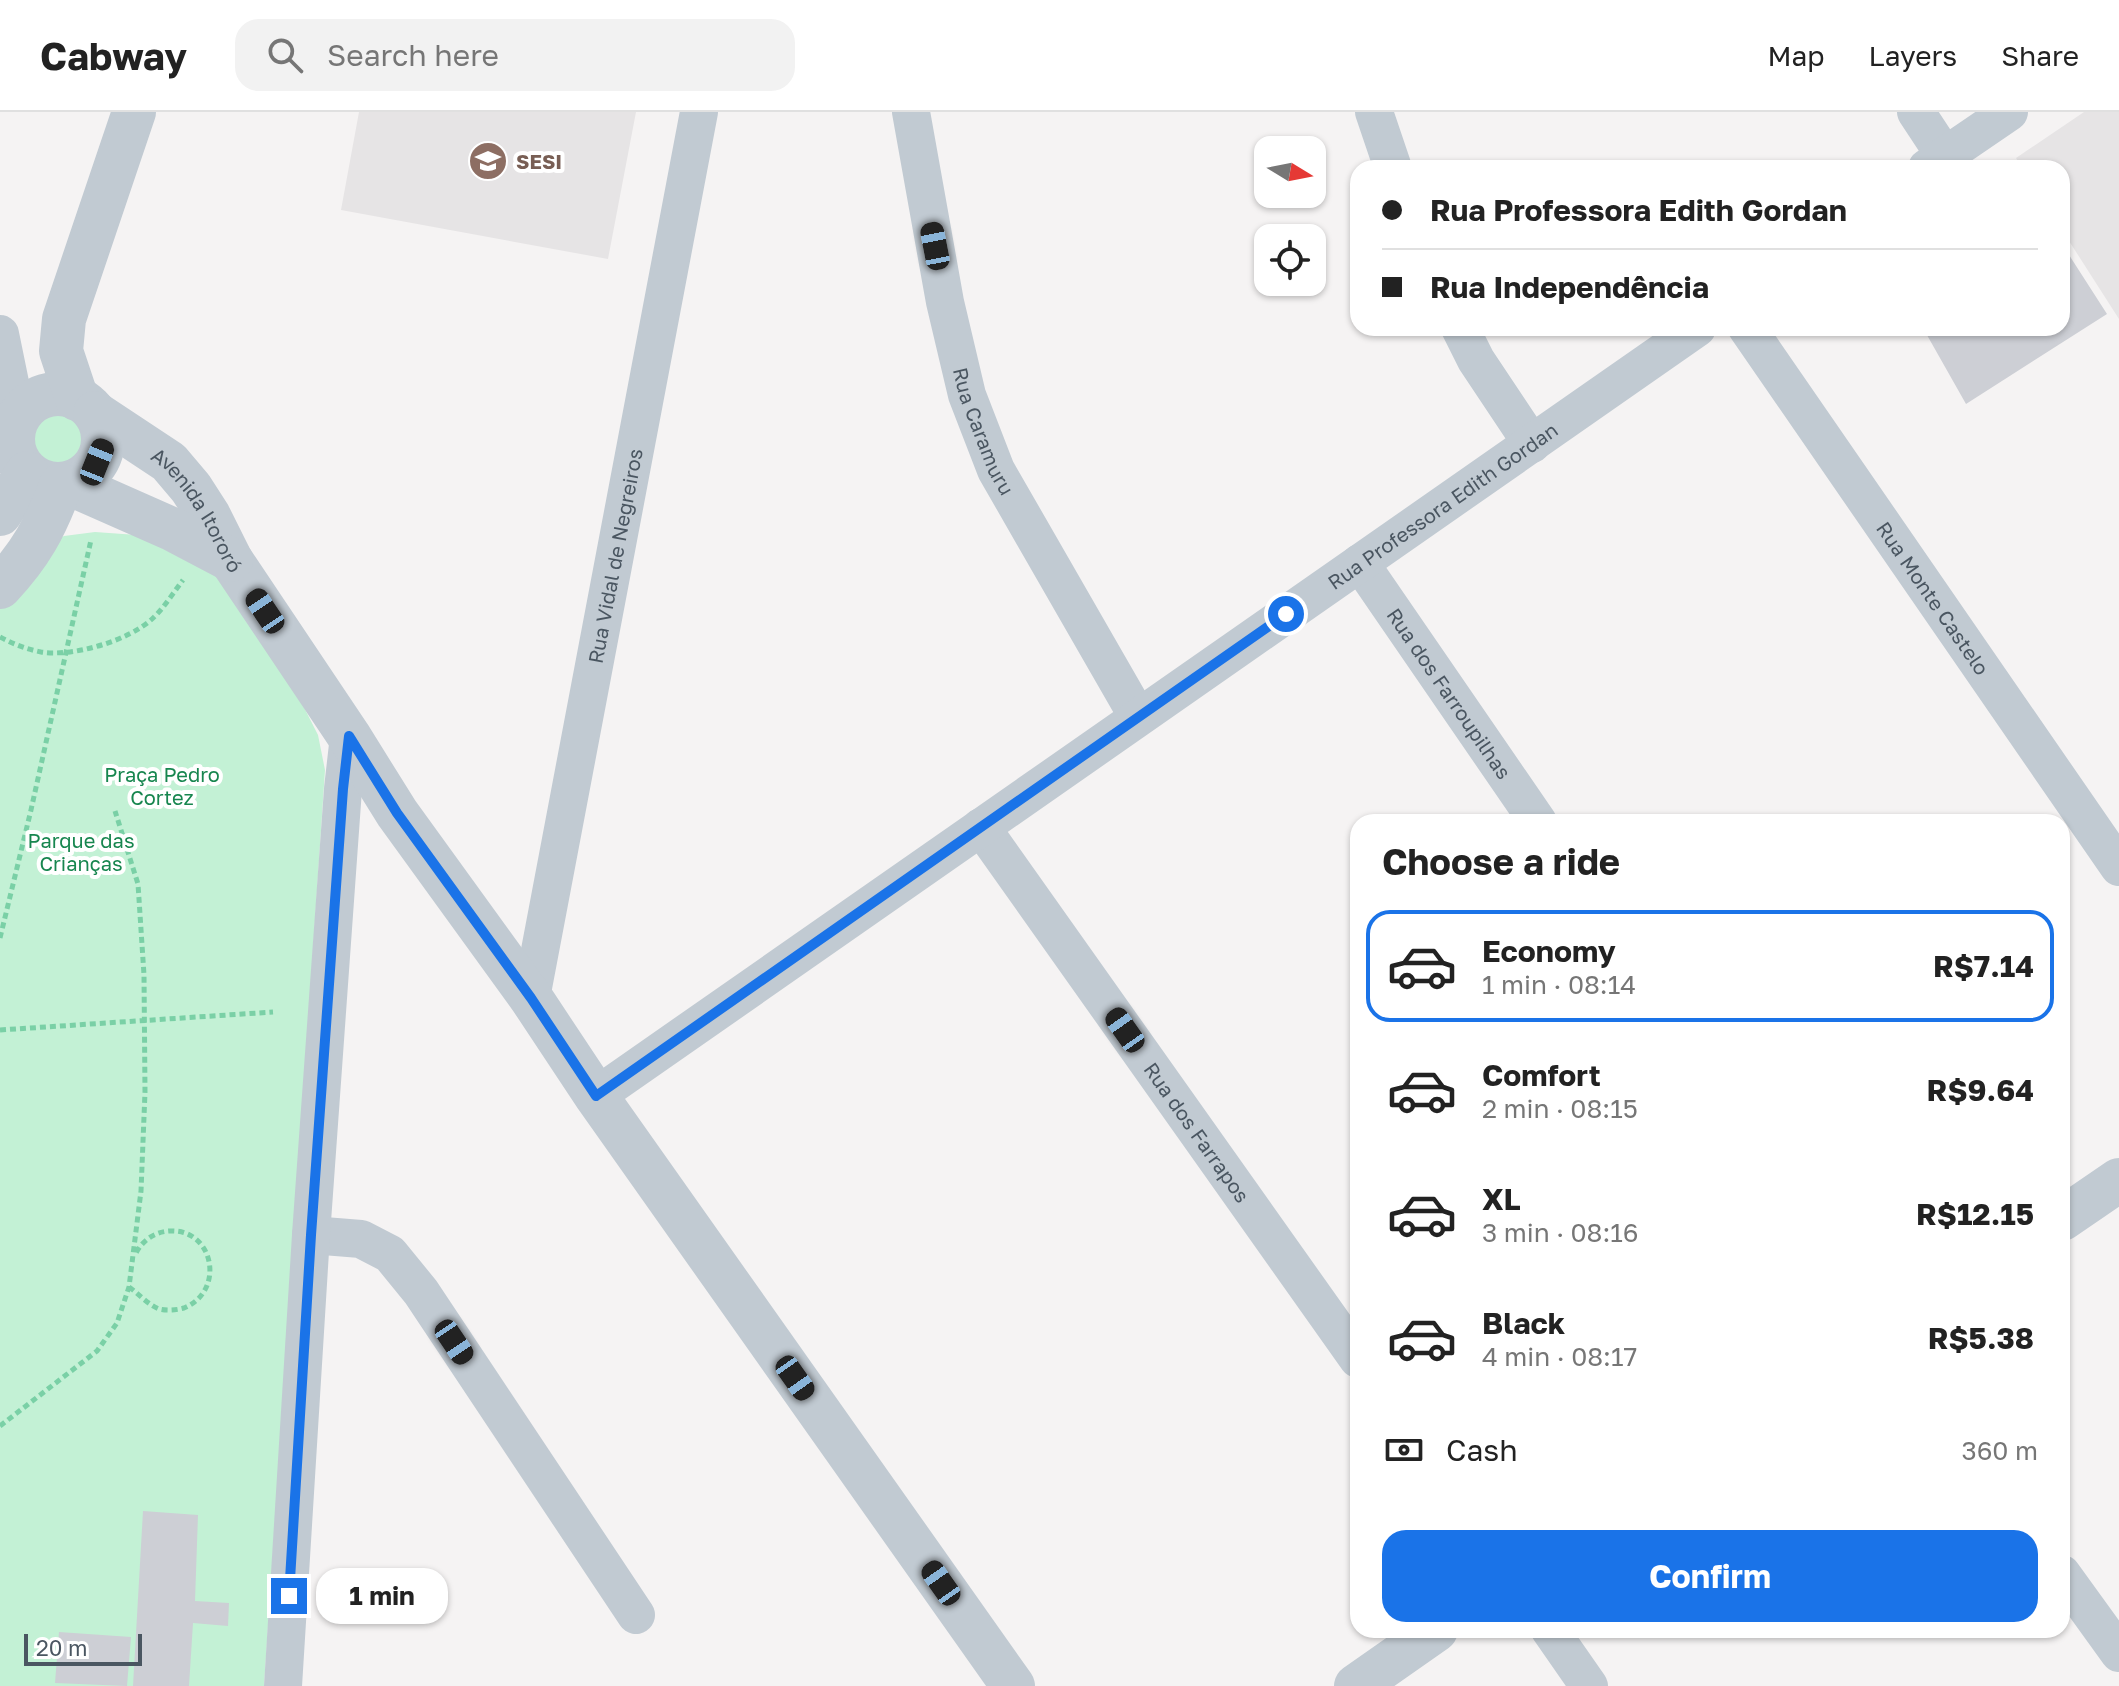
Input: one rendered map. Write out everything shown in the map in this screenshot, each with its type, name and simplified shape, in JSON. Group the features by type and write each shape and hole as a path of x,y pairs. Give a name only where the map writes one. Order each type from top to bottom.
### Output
{"street":[{"path":"0,514 53,481 91,470 103,447 102,427 86,406 61,351 64,319 134,112"},
{"name":"Rua Vidal de Negreiros","path":"531,998 699,112"},
{"name":"Rua Caramuru","path":"911,112 945,302 967,395 996,470 1138,717"},
{"path":"1374,112 1390,160"},
{"path":"1916,112 1935,160"},
{"path":"1939,160 2009,112"},
{"path":"0,334 17,460 53,481"},
{"path":"1464,336 1476,360 1532,444"},
{"name":"Rua Professora Edith Gordan","path":"596,1096 1686,336"},
{"name":"Rua Monte Castelo","path":"1753,336 2119,867"},
{"path":"10,422 45,394 67,394 86,406"},
{"name":"Avenida Itororó","path":"86,406 169,462 209,516 231,560"},
{"path":"0,587 22,563 48,521 53,481"},
{"name":"Avenida Itororó","path":"53,481 174,530 231,560"},
{"path":"231,560 397,813 531,998 596,1096 1013,1686"},
{"name":"Rua dos Farroupilhas","path":"1360,563 1533,814"},
{"path":"283,1686 311,1235 349,736"},
{"name":"Rua dos Farrapos","path":"981,827 1350,1348"},
{"path":"2070,1214 2119,1180"},
{"path":"311,1235 361,1239 390,1254 421,1292 636,1615"},
{"path":"2070,1585 2119,1653"},
{"path":"1356,1686 1425,1638"},
{"path":"1556,1638 1589,1686"}],"path":[{"path":"0,938 91,540"},
{"path":"1,639 43,652 66,652 125,637 152,619 189,573"},
{"path":"0,1426 97,1351 117,1323 129,1287 141,1191 144,975 138,884 115,811"},
{"path":"0,1030 273,1012"},
{"path":"129,1287 149,1304 163,1310 180,1309 201,1297 210,1277 208,1256 201,1244 181,1232 168,1231 147,1239 133,1260"}],"shaded area":[{"name":"SESI","path":"359,112 636,112 608,259 341,210"},
{"path":"2084,112 2119,112 2119,319 2070,242 2070,160 2016,158"}],"green space":[{"path":"64,400 94,436 83,462 57,475 23,455 20,432 25,418 36,407 46,402"},
{"name":"Praça Pedro Cortez","path":"95,532 137,535 216,576 274,648 318,735 325,770 264,1686 0,1686 0,599 38,549 64,536"}],"building":[{"path":"2070,256 2107,314 1966,404 1928,336 2070,336"},
{"path":"143,1511 198,1515 195,1601 229,1603 228,1626 193,1623 189,1686 133,1686"},
{"path":"59,1632 131,1637 127,1686 55,1683"}],"place":[{"name":"SESI","path":"488,161"}],"route":[{"path":"289,1596 311,1235 349,736 397,813 531,998 596,1096 1286,614"}],"park label":[{"name":"Parque das Crianças","path":"81,852"}]}
